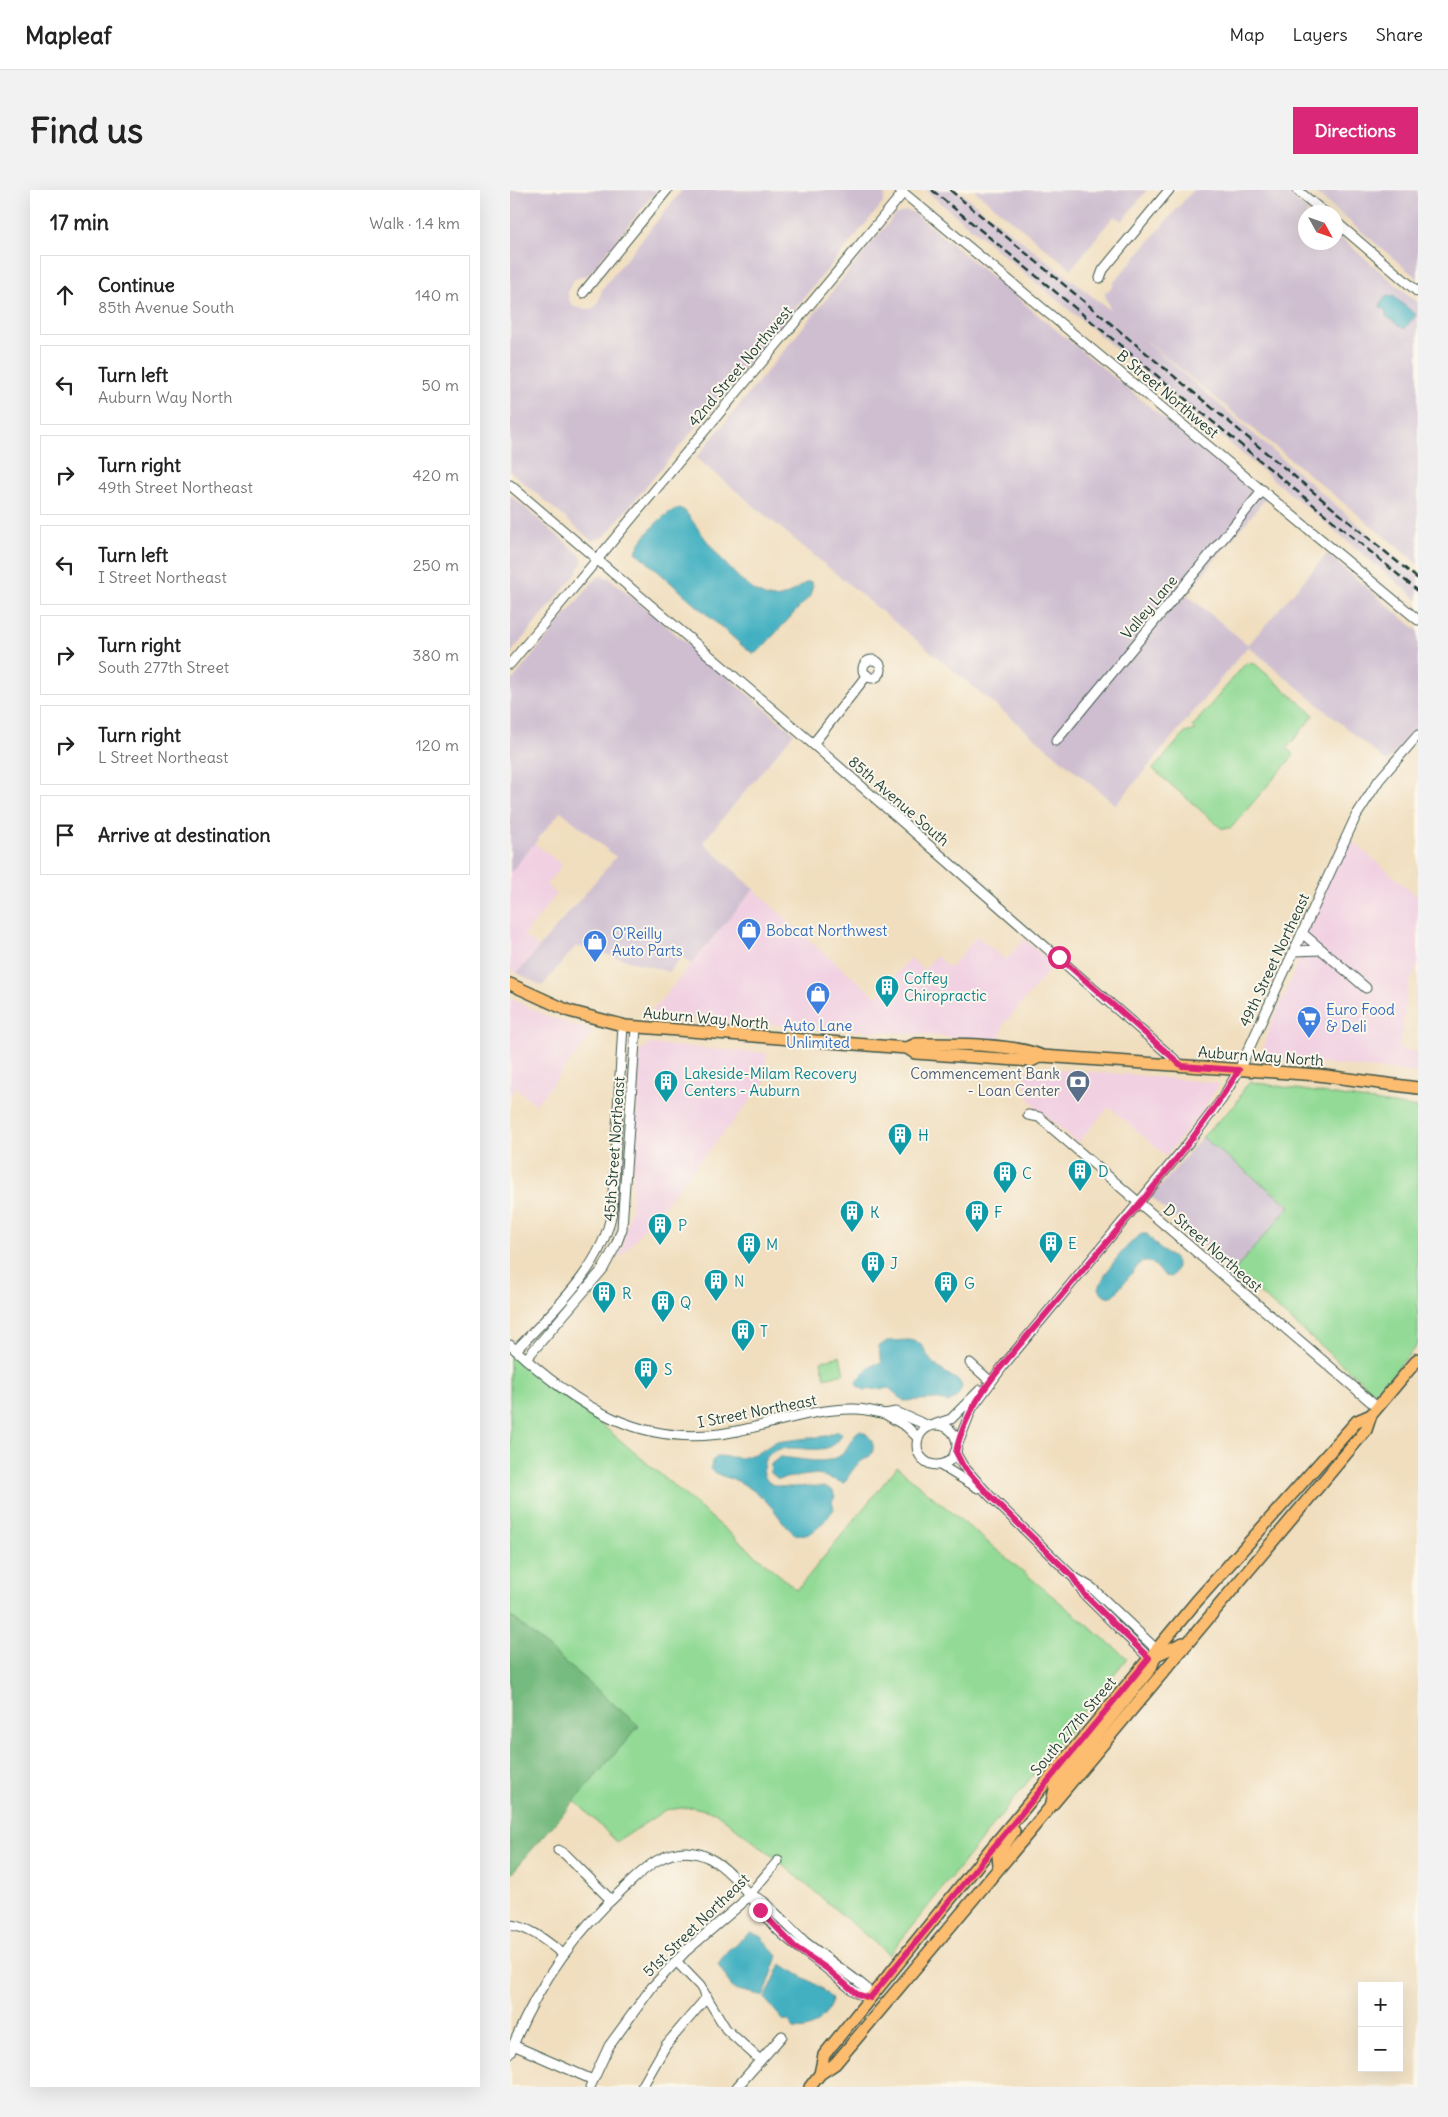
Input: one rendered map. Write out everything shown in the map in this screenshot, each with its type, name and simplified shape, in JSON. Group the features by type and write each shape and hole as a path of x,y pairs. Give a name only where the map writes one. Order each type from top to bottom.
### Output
{"main road":[{"name":"Auburn Way North","path":"510,984 569,1011 623,1026 908,1049 915,1053 1031,1061 1042,1056"},
{"name":"Auburn Way North","path":"908,1049 916,1044 947,1045 1032,1052 1042,1056 1318,1075 1418,1088"},
{"name":"South 277th Street","path":"810,2087 820,2074 835,2064 1366,1430 1374,1411 1418,1359"},
{"name":"South 277th Street","path":"820,2074 824,2055 1021,1813 1247,1543 1357,1421 1374,1411"},
{"path":"1050,1806 1056,1785 1151,1668 1154,1655 1177,1648 1198,1631"},
{"path":"999,1867 998,1854 1014,1833 1021,1813"},
{"path":"835,2064 840,2050 866,2012 870,1998 883,1992 937,1931 954,1920"}],"street":[{"path":"583,292 667,190"},
{"path":"1100,278 1103,270 1169,190"},
{"path":"1297,190 1315,205"},
{"name":"B Street Northwest","path":"902,191 1418,620"},
{"name":"42nd Street Northwest","path":"510,664 902,191"},
{"path":"1343,228 1418,292"},
{"name":"85th Avenue South","path":"510,485 813,744 1182,1066"},
{"name":"Valley Lane","path":"1056,741 1263,490"},
{"path":"813,744 867,675"},
{"name":"49th Street Northeast","path":"932,1425 945,1422 959,1412 1002,1366 1189,1142 1222,1098 1239,1070 1356,816 1379,780 1418,735"},
{"path":"1302,933 1366,988"},
{"path":"1294,951 1322,950"},
{"name":"45th Street Northeast","path":"513,1348 589,1268 608,1233 612,1211 623,1026"},
{"name":"45th Street Northeast","path":"526,1359 603,1269 622,1229 636,1027"},
{"name":"D Street Northeast","path":"1028,1115 1039,1117 1374,1411"},
{"name":"I Street Northeast","path":"513,1348 557,1385 607,1417 656,1433 694,1438 737,1432 821,1411 857,1409 885,1414 896,1412 932,1425"},
{"path":"970,1363 989,1380"},
{"name":"49th Street Northeast","path":"956,1449 972,1408 1002,1366"},
{"name":"I Street Northeast","path":"885,1414 907,1427 918,1438"},
{"path":"956,1449 947,1462 933,1464 922,1458 917,1447 918,1438 932,1425 942,1425 953,1433 956,1449 963,1466 989,1495 1072,1576 1092,1588 1154,1655"},
{"path":"940,1464 989,1495"},
{"path":"558,1850 565,1854 611,1900"},
{"path":"591,2083 511,2049 528,2010 563,1954 611,1900 658,1860 684,1852 695,1852 714,1860 750,1894 760,1910 795,1947 826,1968 857,1994 870,1998"},
{"name":"51st Street Northeast","path":"591,2083 624,2023 652,1987 676,1961 750,1894 778,1861"},
{"path":"510,1925 534,1933 563,1954"},
{"path":"676,1961 707,1997 726,2029 760,2060"},
{"path":"642,2087 666,2045 707,1997"},
{"path":"737,2087 782,2036"}],"shaded area":[{"path":"510,190 657,190 588,275 575,279 571,284 568,293 569,300 574,307 585,309 593,308 598,304 602,289 682,190 884,190 885,194 883,203 604,537 592,541 510,471"},
{"path":"925,190 957,190 1111,311 1104,293 1112,288 1114,282 1193,190 1283,190 1301,205 1298,205 1298,250 1343,250 1343,240 1418,303 1418,564 1134,331 1418,576 1418,600"},
{"path":"974,190 1147,190 1122,221 1114,216 1071,269"},
{"path":"1312,190 1418,190 1418,279 1343,216 1343,205 1330,205"},
{"path":"906,211 913,212 1229,472 1267,497 1186,594 1248,645 1327,554 1418,631 1418,725 1387,762 1248,646 1116,805 696,458 895,215"},
{"path":"510,495 579,554 583,561 576,574 510,654"},
{"path":"601,576 609,578 794,733 703,842 754,889 691,964 682,957 669,972 576,946 542,986 517,973 616,857 561,811 510,873 510,683 596,578"},
{"path":"1343,833 1418,897 1418,965 1408,987 1400,1049 1418,1053 1418,1073 1270,1058 1265,1053 1263,1047 1298,963 1289,953"},
{"path":"534,843 562,865 546,885 557,894 524,936 539,947 517,973 510,969 510,873"},
{"path":"754,889 806,938 877,997 910,958 924,970 936,956 950,968 977,936 1006,960 1024,939 1054,965 1004,1024 999,1040 648,1016"},
{"path":"510,998 549,1017 592,1031 587,1041 536,1104 516,1088 510,1095"},
{"path":"649,1044 767,1053 765,1083 619,1259 631,1208 640,1051"},
{"path":"1032,1068 1136,1075 1217,1083 1219,1085 1203,1110 1166,1156 1109,1107 1078,1143 1037,1109 1030,1099 1025,1086 1026,1071"},
{"path":"1202,1137 1290,1206 1234,1271 1151,1197"}],"green space":[{"path":"1246,663 1255,664 1314,715 1287,748 1294,755 1231,828 1221,828 1153,769 1185,733 1195,730 1192,727"},
{"path":"1251,1082 1418,1108 1418,1344 1376,1394 1234,1271 1290,1206 1202,1137 1236,1104 1245,1087"},
{"path":"510,1347 797,1590 897,1467 1127,1658 889,1955 775,1858 715,1812 692,1807 665,1810 617,1842 574,1800 639,1726 510,1615"},
{"path":"840,1356 844,1373 825,1378 821,1361"},
{"path":"510,1615 639,1726 510,1875"}],"water":[{"path":"1388,296 1393,296 1416,315 1404,329 1386,316 1386,311 1380,307 1382,300"},
{"path":"679,508 685,511 727,566 754,590 768,597 780,597 807,582 811,582 813,585 810,596 758,652 753,653 746,649 636,552 638,546 653,526 673,510"},
{"path":"1142,1234 1147,1234 1158,1247 1174,1259 1177,1266 1175,1271 1171,1277 1165,1276 1150,1262 1142,1261 1114,1295 1105,1295 1099,1288 1101,1282 1124,1250"},
{"path":"909,1340 919,1343 934,1364 960,1382 962,1387 957,1397 948,1402 934,1399 904,1401 889,1388 865,1390 857,1386 856,1381 872,1365 882,1363 878,1347 887,1341"},
{"path":"839,1431 842,1434 835,1444 826,1448 781,1449 771,1453 764,1462 764,1475 769,1483 790,1487 825,1487 833,1491 835,1498 832,1500 834,1509 820,1526 809,1534 800,1535 792,1532 758,1494 741,1483 719,1475 711,1469 712,1461 718,1456 742,1458 760,1452 775,1442 825,1436"},
{"path":"860,1431 871,1439 873,1450 870,1456 857,1465 844,1483 817,1474 778,1479 770,1472 771,1464 780,1457 822,1461 837,1457 843,1453"},
{"path":"751,1932 761,1937 778,1956 764,1996 733,1989 718,1964 727,1951"},
{"path":"781,1964 821,1988 832,1999 823,2017 813,2026 801,2030 794,2029 789,2021 783,2020 765,1999"}],"railway":[{"path":"932,190 1418,591"},
{"path":"950,190 1418,579"}],"place":[{"name":"Bobcat Northwest","path":"749,951"},
{"name":"O'Reilly Auto Parts","path":"595,963"},
{"name":"Coffey Chiropractic","path":"887,1008"},
{"name":"Auto Lane Unlimited","path":"818,1015"},
{"name":"Euro Food & Deli","path":"1309,1039"},
{"name":"Lakeside-Milam Recovery Centers - Auburn","path":"666,1103"},
{"name":"Commencement Bank - Loan Center","path":"1078,1103"},
{"name":"H","path":"900,1156"},
{"name":"D","path":"1080,1192"},
{"name":"C","path":"1005,1194"},
{"name":"K","path":"852,1233"},
{"name":"F","path":"977,1233"},
{"name":"P","path":"660,1246"},
{"name":"E","path":"1051,1264"},
{"name":"M","path":"749,1265"},
{"name":"J","path":"873,1284"},
{"name":"N","path":"716,1302"},
{"name":"G","path":"946,1304"},
{"name":"R","path":"604,1314"},
{"name":"Q","path":"663,1323"},
{"name":"T","path":"743,1352"},
{"name":"S","path":"646,1390"}],"route":[{"path":"760,1910 795,1947 826,1968 857,1994 870,1998 1149,1658 1085,1595 1072,1576 989,1495 963,1466 956,1452 962,1430 972,1408 1002,1366 1189,1142 1222,1098 1239,1070 1182,1066 1059,957"}]}
